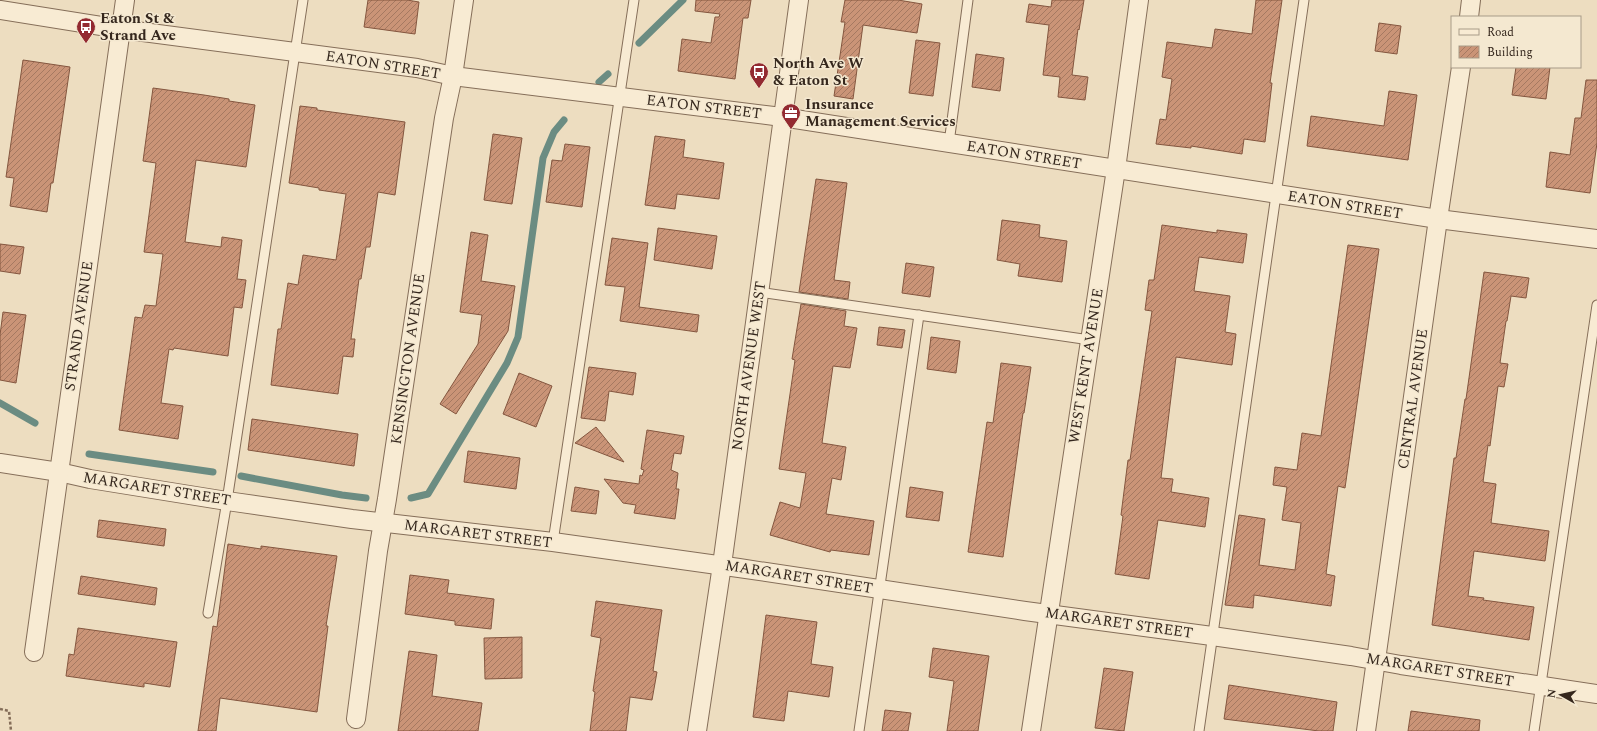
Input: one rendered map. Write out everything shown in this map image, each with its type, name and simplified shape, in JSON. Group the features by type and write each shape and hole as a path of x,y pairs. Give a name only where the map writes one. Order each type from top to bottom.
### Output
{"street":[{"name":"STRAND AVENUE","path":"34,652 125,0"},
{"name":"KENSINGTON AVENUE","path":"356,719 383,522 444,118 453,76 464,0"},
{"name":"NORTH AVENUE WEST","path":"698,731 799,0"},
{"name":"WEST KENT AVENUE","path":"1032,731 1048,614 1116,169 1139,0"},
{"path":"1469,16 1472,0"},
{"name":"EATON STREET","path":"0,10 120,29 417,68 453,76 782,117 1438,219 1597,239"},
{"name":"CENTRAL AVENUE","path":"1366,731 1438,219 1461,68"},
{"name":"MARGARET STREET","path":"0,463 227,501 383,522 554,542 722,565 879,590 1212,636 1597,694"}],"lane":[{"path":"208,612 227,501 303,0"},
{"path":"554,542 634,0"},
{"path":"949,143 968,0"},
{"path":"1199,731 1304,0"},
{"path":"759,292 1090,340"},
{"path":"1534,731 1597,305"},
{"path":"859,731 919,315"}],"path":[{"path":"0,709 9,711 11,731"}],"building":[{"path":"368,0 407,0 419,2 415,34 364,27"},
{"path":"696,0 751,0 748,18 743,18 735,79 678,71 682,39 711,43 715,17 719,17 720,14 695,11"},
{"path":"845,0 898,0 922,4 917,33 863,25 853,99 834,96 845,22 841,22"},
{"path":"1052,0 1084,0 1079,30 1078,29 1072,75 1088,77 1085,100 1058,97 1060,77 1043,75 1049,25 1026,22 1029,4 1051,7"},
{"path":"1256,0 1282,0 1270,83 1272,83 1265,142 1244,139 1242,154 1191,146 1191,148 1156,144 1160,119 1166,120 1172,79 1162,77 1167,42 1212,48 1215,29 1252,34"},
{"path":"1379,23 1401,26 1397,54 1375,51"},
{"path":"916,40 940,43 933,96 909,93"},
{"path":"976,54 1004,58 1000,91 972,87"},
{"path":"23,60 70,67 53,183 51,183 47,212 10,206 14,178 6,177"},
{"path":"1516,68 1550,68 1546,99 1512,95"},
{"path":"1586,80 1597,80 1597,143 1590,193 1546,187 1550,152 1570,155 1575,118 1581,118"},
{"path":"153,88 229,99 229,101 255,105 246,167 196,160 185,242 221,247 222,237 242,240 237,279 246,280 242,308 234,307 228,356 174,348 173,350 169,349 161,403 183,406 178,439 119,430 135,317 142,318 145,305 156,306 163,254 144,252 156,163 143,161"},
{"path":"1389,91 1417,95 1408,160 1307,146 1311,116 1384,126"},
{"path":"300,106 317,108 317,110 405,122 395,195 378,192 370,247 366,247 361,279 359,279 351,339 355,339 353,357 343,356 338,394 271,385 278,329 281,329 288,283 298,285 303,255 336,260 346,194 289,183"},
{"path":"493,134 522,138 512,204 484,200"},
{"path":"655,136 685,140 683,157 724,163 719,199 677,194 675,209 645,205"},
{"path":"565,144 590,147 582,207 546,202 552,160 562,161"},
{"path":"816,179 847,183 834,280 850,282 848,299 799,292"},
{"path":"1002,220 1040,225 1039,237 1067,241 1062,282 1018,276 1020,264 997,260"},
{"path":"1162,225 1217,233 1217,230 1247,234 1243,263 1199,257 1194,291 1230,296 1225,332 1236,334 1232,365 1176,357 1161,478 1173,479 1171,492 1209,498 1205,527 1158,520 1149,579 1115,574 1123,516 1121,515 1128,460 1130,460 1152,311 1145,310 1149,280 1154,280"},
{"path":"658,228 717,236 712,269 654,260"},
{"path":"471,232 488,235 481,281 515,286 508,331 456,414 440,404 478,344 482,315 460,312"},
{"path":"612,238 648,243 639,307 699,315 697,332 620,321 625,287 605,285"},
{"path":"0,244 24,247 20,274 0,271"},
{"path":"1348,245 1379,249 1345,488 1338,486 1326,574 1335,576 1331,606 1254,595 1253,608 1225,605 1239,515 1265,519 1259,565 1295,570 1301,523 1282,520 1287,487 1273,485 1275,467 1297,470 1302,433 1321,436"},
{"path":"906,263 934,267 930,297 902,293"},
{"path":"1484,272 1529,278 1526,298 1511,296 1506,321 1500,363 1508,364 1504,387 1498,386 1490,446 1488,445 1483,482 1496,484 1491,523 1549,531 1545,561 1474,551 1468,596 1484,598 1483,600 1534,607 1529,640 1432,625 1454,458 1456,458 1466,399"},
{"path":"801,304 846,311 844,326 857,328 850,368 833,366 822,443 846,447 841,480 832,478 826,514 874,521 869,555 831,550 830,552 770,535 780,502 800,508 806,473 779,469 795,360 792,359"},
{"path":"3,312 26,315 16,383 0,380 0,335"},
{"path":"879,327 905,330 902,348 877,345"},
{"path":"931,337 960,341 956,373 927,369"},
{"path":"1001,363 1031,367 1023,413 1003,557 968,552 987,422 993,423"},
{"path":"589,367 636,373 633,395 609,391 605,421 581,418"},
{"path":"519,373 552,386 536,427 503,414"},
{"path":"252,419 358,434 354,466 248,450"},
{"path":"596,427 624,462 575,443"},
{"path":"647,430 684,436 681,454 674,453 671,470 678,473 676,489 679,489 675,519 634,513 636,505 623,503 604,479 639,484 640,475 642,476 644,470 641,469"},
{"path":"468,451 520,458 516,489 464,482"},
{"path":"575,487 599,491 596,514 571,511"},
{"path":"910,487 943,492 939,521 906,517"},
{"path":"99,520 166,529 164,546 97,537"},
{"path":"228,544 261,549 261,546 337,556 326,626 328,626 317,712 220,698 216,731 198,731 213,626 217,627"},
{"path":"410,575 449,580 447,593 494,599 491,629 455,625 455,621 405,614"},
{"path":"81,576 157,588 155,605 78,594"},
{"path":"596,601 662,610 653,671 657,672 652,700 630,697 626,731 590,731 595,692 593,691 601,638 591,636"},
{"path":"766,615 817,622 811,664 833,667 829,697 788,691 784,721 753,717"},
{"path":"78,628 177,642 170,687 144,683 144,687 66,676 69,654 74,655"},
{"path":"522,637 522,678 485,679 484,638"},
{"path":"933,648 989,656 978,731 947,731 954,681 929,677"},
{"path":"409,651 437,655 432,696 482,703 478,731 398,731"},
{"path":"1104,668 1133,672 1124,731 1095,728"},
{"path":"1229,685 1337,702 1333,731 1319,731 1224,719"},
{"path":"885,710 911,713 908,731 882,731"},
{"path":"1411,711 1480,720 1479,731 1408,731"}],"waterway":[{"path":"639,43 683,0"},
{"path":"599,82 608,74"},
{"path":"411,498 428,494 507,363 518,337 543,158 554,132 564,120"},
{"path":"0,403 35,423"},
{"path":"89,454 213,472"},
{"path":"241,476 342,495 366,498"}],"place":[{"name":"Eaton St & Strand Ave","path":"86,44"},
{"name":"North Ave W & Eaton St","path":"759,89"},
{"name":"Insurance Management Services","path":"791,130"}]}
